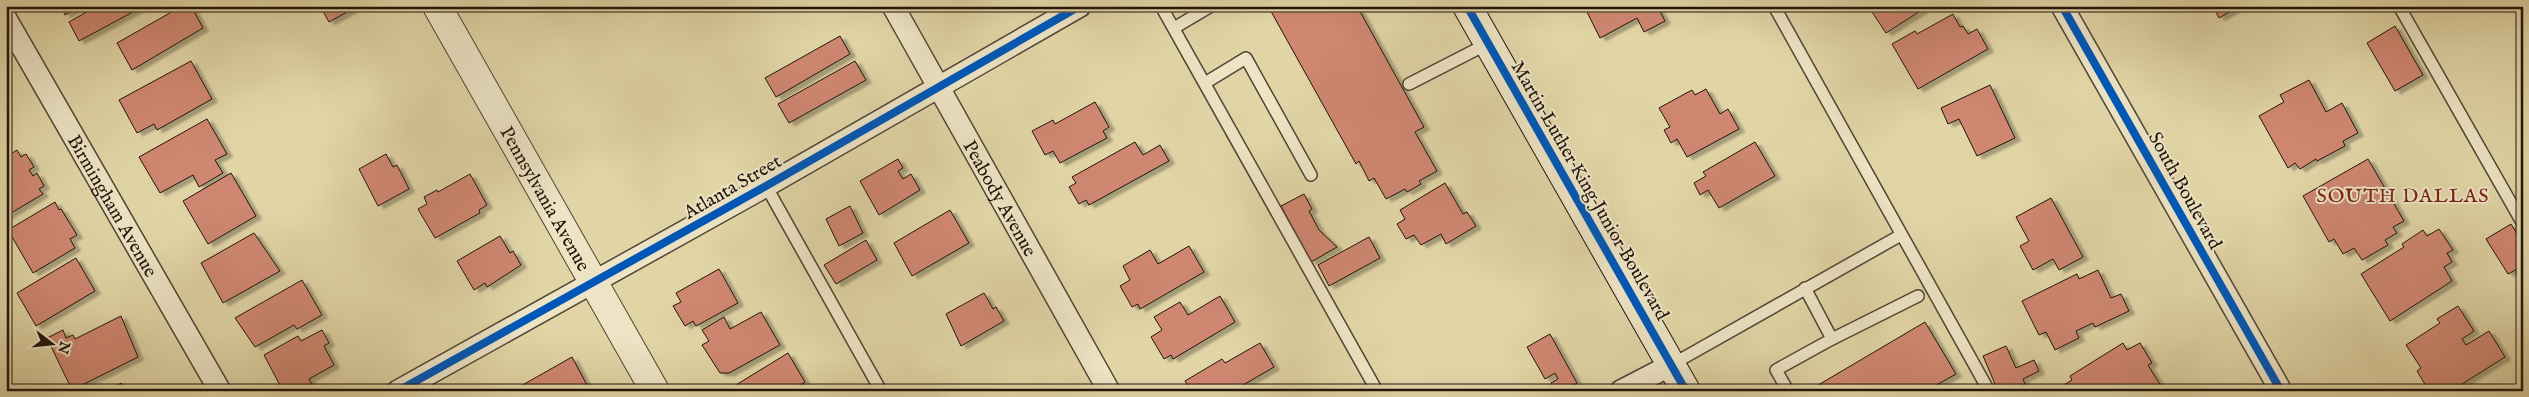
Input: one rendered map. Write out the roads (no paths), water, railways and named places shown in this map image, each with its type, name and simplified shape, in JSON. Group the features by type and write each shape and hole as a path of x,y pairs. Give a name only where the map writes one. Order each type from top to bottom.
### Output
{"main road":[{"name":"Pennsylvania Avenue","path":"437,6 655,391"},
{"name":"Martin Luther King Junior Boulevard","path":"1467,6 1686,391"}],"street":[{"name":"Peabody Avenue","path":"893,6 1109,391"},
{"name":"Atlanta Street","path":"398,391 766,186 1080,6"},
{"name":"South Boulevard","path":"2062,6 2281,391"},
{"name":"Birmingham Avenue","path":"6,19 220,391"},
{"path":"1621,391 1671,365"}],"lane":[{"path":"1162,6 1377,391"},
{"path":"1174,28 1211,6"},
{"path":"1774,6 1989,391"},
{"path":"2399,6 2523,224"},
{"path":"1408,84 1489,43"},
{"path":"1204,83 1246,58 1311,175"},
{"path":"766,186 881,391"},
{"path":"1671,365 1902,235"},
{"path":"1805,288 1832,339"},
{"path":"1788,391 1776,370 1832,339 1918,296"}],"district":[{"name":"SOUTH DALLAS","path":"2403,195"}]}
